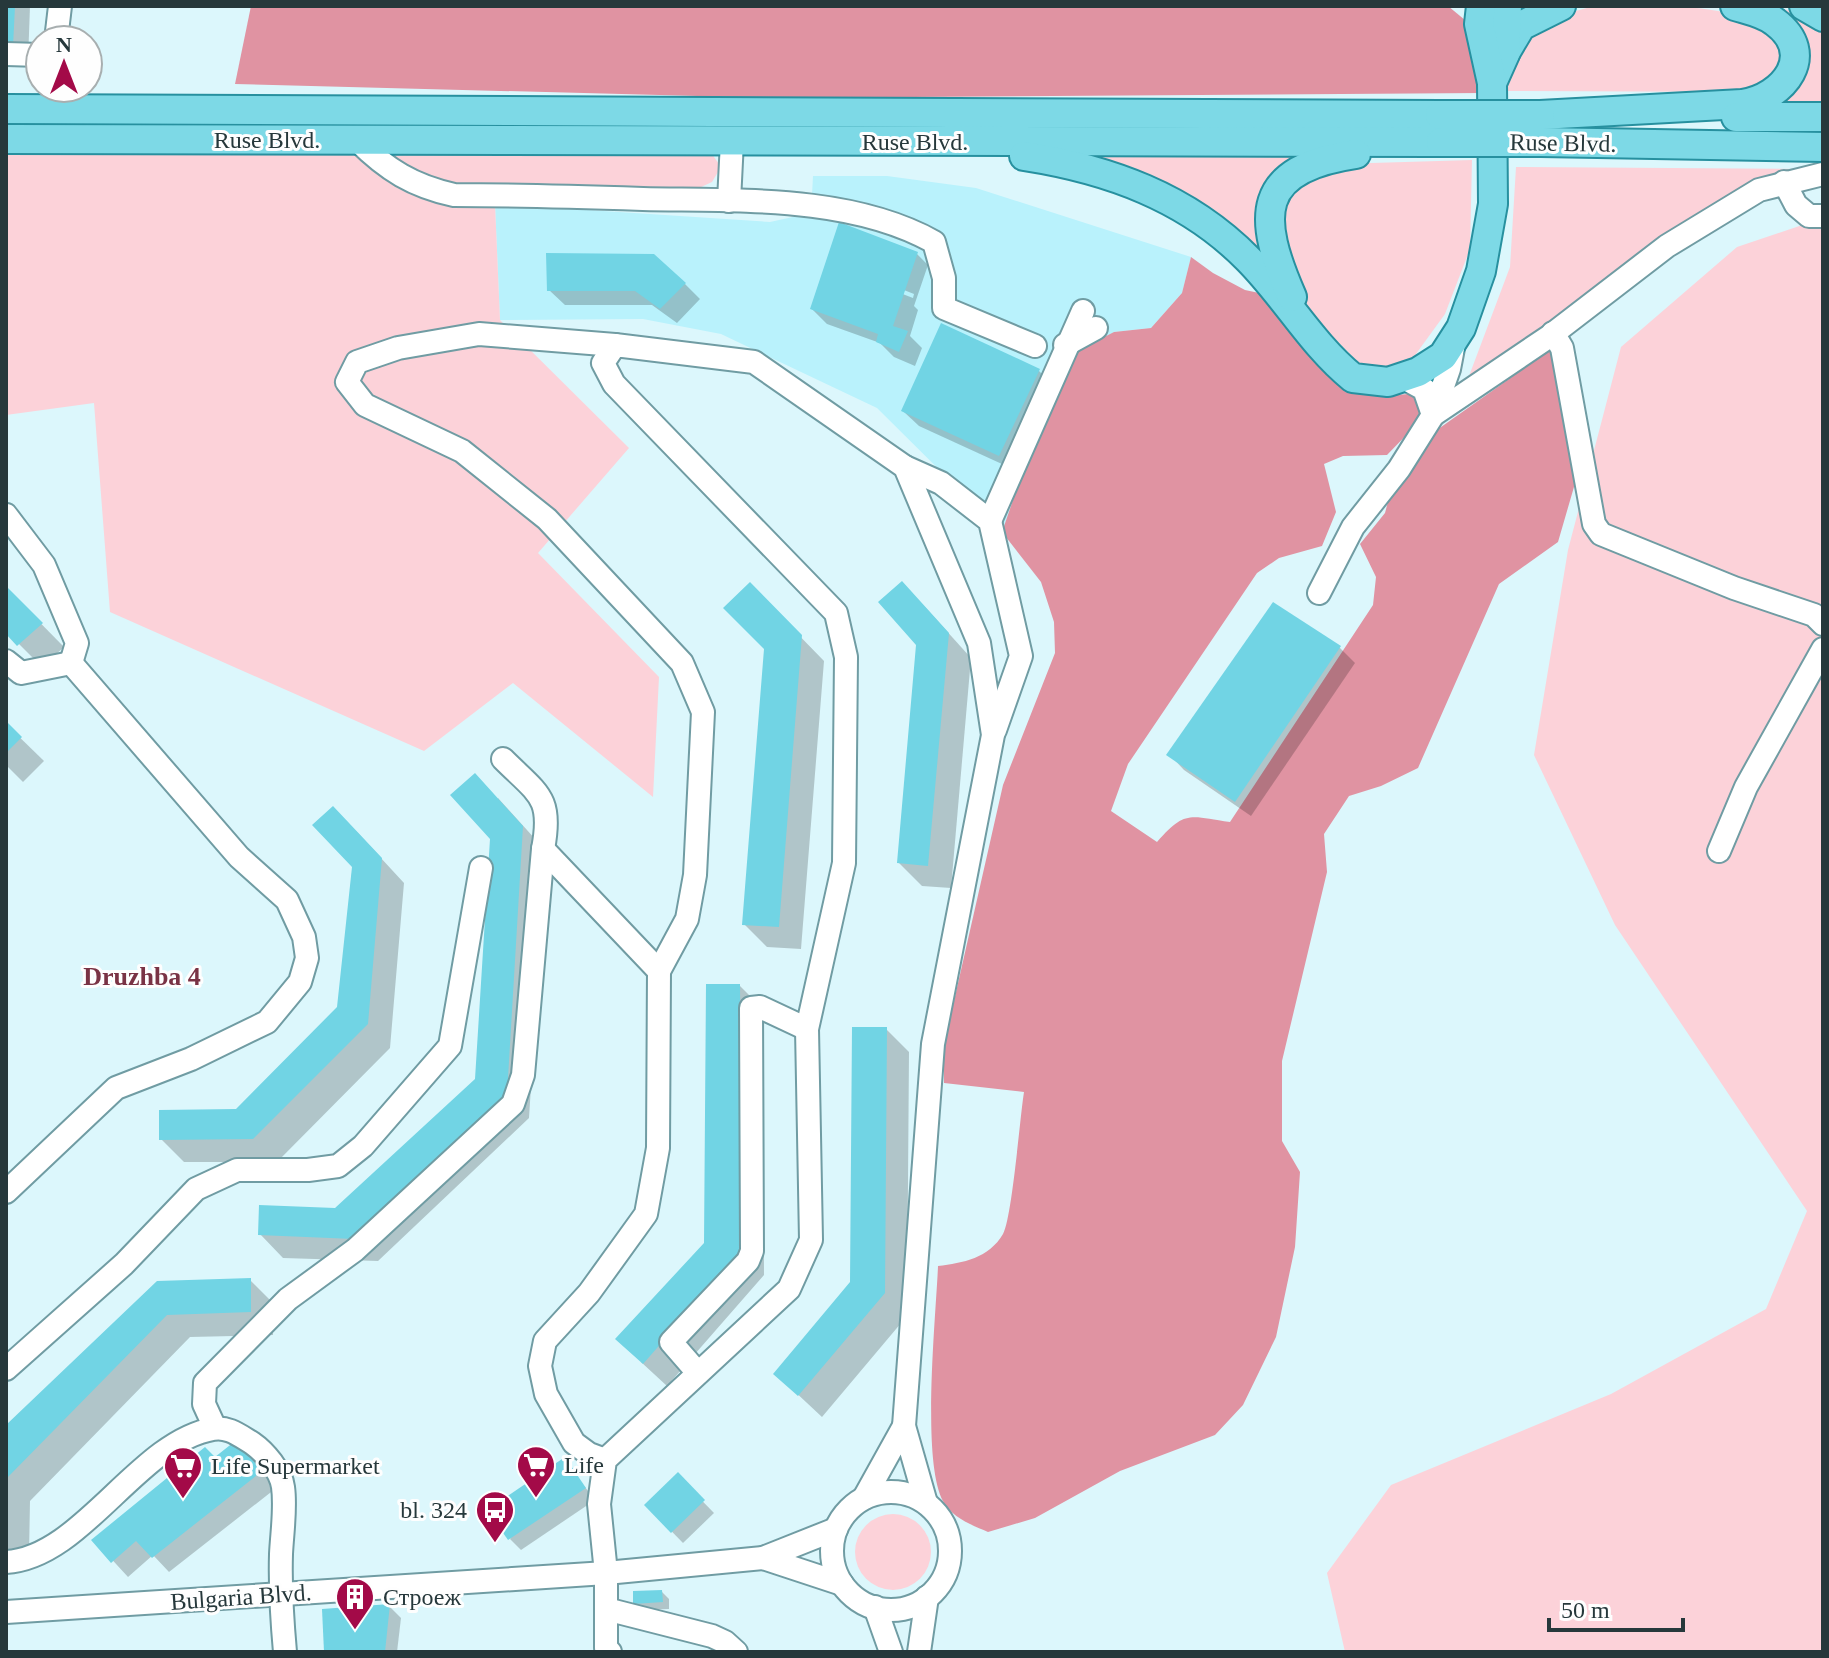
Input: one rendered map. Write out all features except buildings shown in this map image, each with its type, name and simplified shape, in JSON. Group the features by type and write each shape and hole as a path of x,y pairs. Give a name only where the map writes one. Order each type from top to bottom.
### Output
{"main road":[{"path":"1505,54 1507,6"},
{"path":"1492,83 1521,26 1561,6"},
{"path":"1540,129 1742,104 1772,95 1785,85 1792,71 1793,53 1789,36 1769,18 1735,6"},
{"path":"1804,6 1823,17"},
{"path":"929,142 1064,162 1160,195 1206,222 1249,259 1305,327 1353,378 1374,383 1404,378 1431,364 1454,343 1481,271 1492,227 1492,83 1475,12"},
{"name":"Ruse Blvd.","path":"6,109 1440,129 1540,129 1823,117"},
{"path":"1305,327 1278,266 1268,230 1273,200 1281,187 1291,175 1336,157 1440,129"},
{"name":"Ruse Blvd.","path":"6,139 929,142 1440,129"},
{"name":"Ruse Blvd.","path":"1540,129 1823,147"}],"street":[{"path":"357,140 393,173 427,189 454,195 729,201 827,209 906,226 934,242 944,278 944,308 1035,346"},
{"path":"729,201 732,141"},
{"path":"1433,415 1553,333 1667,246 1759,190 1823,174"},
{"path":"1784,182 1796,205 1809,216 1823,216"},
{"path":"926,1503 904,1426 933,1044 993,735 1021,656 990,521 1065,345 1090,320"},
{"path":"1553,333 1562,348 1594,524 1601,534 1734,588 1814,615 1823,624"},
{"path":"605,1460 589,1454 574,1443 546,1394 540,1366 545,1341 589,1293 646,1214 658,1148 659,971 687,919 695,875 703,712 682,663 547,519 462,451 365,405 347,382 357,362 398,348 479,334 615,345 754,362 905,467 941,483 990,521"},
{"path":"1319,593 1353,527 1399,469 1433,415 1449,369 1454,343"},
{"path":"606,1651 606,1573 599,1504 605,1460 789,1289 811,1240 807,1029 844,863 846,657 836,613 614,384 603,363 615,345"},
{"path":"1404,378 1424,389 1433,415"},
{"path":"905,467 979,643 993,735"},
{"path":"6,515 44,565 77,643 71,663"},
{"path":"1719,851 1746,787 1823,649"},
{"path":"6,661 21,673 71,663"},
{"path":"6,1192 116,1088 191,1059 267,1022 300,982 307,958 304,937 287,900 239,857 71,663"},
{"path":"215,1428 204,1404 205,1383 288,1299 355,1250 513,1104 523,1075 543,849 549,819 544,800 503,759"},
{"path":"543,849 659,971"},
{"path":"6,1369 124,1264 196,1189 237,1170 308,1170 338,1166 363,1146 450,1046 481,868"},
{"path":"698,1373 671,1342 748,1261 752,1251 751,1008 760,1007 807,1029"},
{"path":"864,1498 883,1492 901,1493 926,1503 942,1520 950,1545 946,1573 927,1597 903,1609 875,1607 855,1597 842,1584 834,1566 832,1547 836,1529 845,1514 864,1498 904,1426"},
{"path":"6,1562 20,1562 74,1532 150,1462 195,1435 215,1428 234,1431 258,1448 283,1486 280,1594 285,1652"},
{"path":"763,1558 836,1529"},
{"path":"763,1558 842,1584"},
{"name":"Bulgaria Blvd.","path":"6,1612 606,1573 763,1558"},
{"path":"919,1652 927,1597"},
{"path":"875,1607 891,1652"},
{"path":"606,1609 712,1636 736,1652"}],"shaded area":[{"path":"251,6 1448,6 1477,30 1484,93 772,98 235,84"},
{"path":"1594,6 1709,9 1753,20 1773,29 1784,61 1776,79 1750,92 1505,91 1517,42 1543,20"},
{"path":"1759,6 1792,12 1823,28 1823,109 1761,108 1795,78"},
{"path":"6,148 356,151 495,204 500,320 629,448 538,553 659,677 653,797 513,683 424,751 110,612 94,403 6,415"},
{"path":"1317,153 1275,178 1275,279 1074,155"},
{"path":"388,154 712,154 721,167 712,182 686,194 430,184"},
{"path":"1472,160 1470,249 1445,314 1413,358 1390,368 1360,364 1314,318 1279,246 1287,193 1338,164"},
{"path":"1516,167 1805,169 1684,223 1552,324 1460,400 1510,267"},
{"path":"813,176 887,176 976,188 1191,257 1182,293 1151,328 1114,332 1033,442 1002,532 877,408 721,334 643,319 500,320 495,204 770,222 811,213"},
{"path":"1823,218 1823,1652 1345,1652 1327,1573 1391,1485 1611,1394 1766,1309 1807,1211 1615,925 1534,755 1568,550 1621,347 1737,247"},
{"path":"1191,257 1245,290 1273,296 1393,395 1410,394 1421,405 1416,425 1387,455 1343,456 1324,464 1336,512 1322,546 1279,558 1257,573 1128,764 1111,811 1157,842 1174,825 1189,818 1230,822 1373,605 1376,577 1360,544 1385,513 1400,456 1550,350 1576,480 1558,542 1499,584 1418,768 1381,786 1349,796 1324,834 1327,872 1282,1061 1282,1141 1300,1172 1295,1247 1276,1337 1243,1405 1215,1435 1120,1471 1035,1518 988,1532 957,1516 943,1501 936,1481 931,1422 938,1266 983,1254 1003,1234 1013,1189 1024,1092 944,1083 944,1045 1003,785 1055,653 1054,622 1041,582 1002,532 1033,442 1075,352 1114,332 1151,328 1182,293"},
{"path":"893,1514 908,1517 920,1525 928,1537 931,1552 928,1567 920,1579 908,1587 893,1590 878,1587 866,1579 858,1567 855,1552 858,1537 866,1525 878,1517"}],"place":[{"name":"Life","path":"536,1499"},
{"name":"Life Supermarket","path":"183,1500"},
{"name":"bl. 324","path":"495,1544"},
{"name":"Строеж","path":"355,1631"}],"district":[{"name":"Druzhba 4","path":"142,976"}]}
